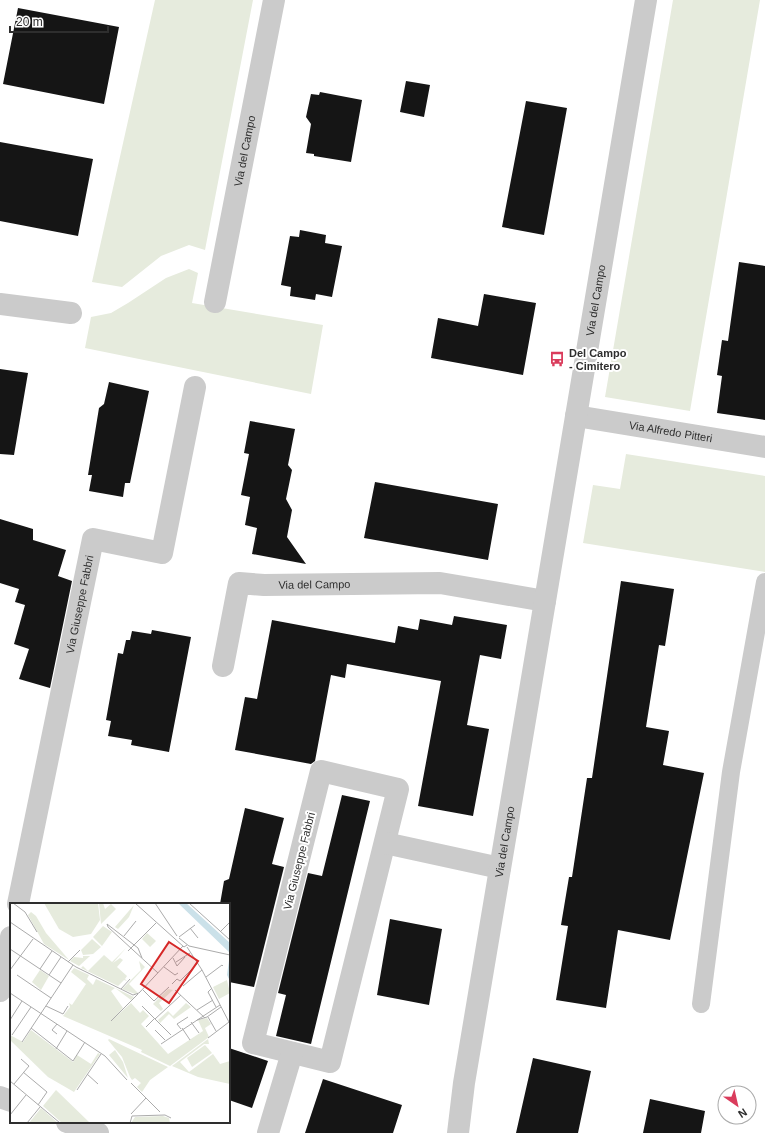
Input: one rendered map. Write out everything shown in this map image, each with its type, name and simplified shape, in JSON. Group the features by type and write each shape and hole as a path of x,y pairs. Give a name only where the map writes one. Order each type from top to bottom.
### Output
{"street":[{"name":"Via del Campo","path":"215,302 274,0"},
{"name":"Via del Campo","path":"458,1133 464,1083 646,0"},
{"path":"0,304 71,313"},
{"name":"Via Giuseppe Fabbri","path":"18,903 94,539 162,554 195,387"},
{"name":"Via Alfredo Pitteri","path":"576,416 765,447"},
{"name":"Via del Campo","path":"223,666 238,583 264,585 440,584 545,601"},
{"name":"Via Giuseppe Fabbri","path":"321,771 398,789 330,1062 292,1053 254,1043 321,771"},
{"path":"385,843 500,868"},
{"path":"0,991 10,943"},
{"path":"268,1133 292,1053"},
{"name":"Via del Campo","path":"449,1133 464,1083"},
{"path":"0,1097 10,1101"},
{"path":"70,1123 98,1133"}],"lane":[{"path":"701,1004 731,772 765,582"}],"shaded area":[{"path":"155,0 253,0 205,250 189,245 161,256 122,287 92,282"},
{"path":"673,0 760,0 690,411 605,397"},
{"path":"189,269 198,273 192,303 323,325 311,394 85,348 91,317 111,313 166,278"},
{"path":"626,454 765,476 765,572 583,543 593,485 620,489"}],"building":[{"path":"18,8 119,27 104,104 3,84"},
{"path":"406,81 430,85 424,117 400,112"},
{"path":"320,92 362,100 351,162 314,156 314,154 306,153 311,124 306,117 311,94 319,95"},
{"path":"526,101 567,108 544,235 502,227"},
{"path":"0,142 93,159 78,236 0,221"},
{"path":"300,230 326,235 325,243 342,246 332,297 316,294 315,300 290,296 291,287 281,285 290,236 299,237"},
{"path":"739,262 765,266 765,420 717,413 722,376 717,375 722,340 728,341"},
{"path":"484,294 536,303 523,375 431,358 438,318 478,326"},
{"path":"0,369 28,373 14,455 0,454"},
{"path":"109,382 149,391 130,483 125,483 123,497 89,491 92,475 88,475 99,408 104,404"},
{"path":"250,421 295,429 288,465 292,470 286,499 292,510 287,537 306,564 252,554 257,528 245,525 250,497 241,495 249,454 244,453"},
{"path":"375,482 498,504 488,560 364,538"},
{"path":"0,519 33,529 33,540 66,550 58,576 72,581 50,688 19,679 29,649 14,644 25,605 15,602 19,589 0,583"},
{"path":"621,581 674,589 665,646 659,645 646,727 669,731 663,765 704,773 670,940 618,930 606,1008 556,1000 568,926 561,925 569,877 572,877 587,778 592,778"},
{"path":"454,616 507,625 501,659 480,655 467,725 489,729 473,816 418,806 441,681 347,664 345,678 331,675 315,761 311,764 235,750 245,697 257,699 272,620 395,643 398,626 418,630 420,619 452,625"},
{"path":"152,630 191,637 169,752 131,745 132,740 108,736 111,721 106,720 118,653 123,654 126,640 130,640 132,631 151,634"},
{"path":"342,795 370,801 311,1044 276,1036 286,995 278,993 308,873 322,876"},
{"path":"245,808 284,818 272,864 284,867 254,987 230,982 230,903 220,903 224,881 229,879"},
{"path":"390,919 442,929 429,1005 377,995"},
{"path":"230,1048 268,1061 252,1108 230,1100"},
{"path":"533,1058 591,1071 578,1133 516,1133"},
{"path":"323,1079 402,1105 393,1133 305,1133"},
{"path":"650,1099 705,1111 701,1133 643,1133"}],"place":[{"name":"Del Campo - Cimitero","path":"557,359"}]}
